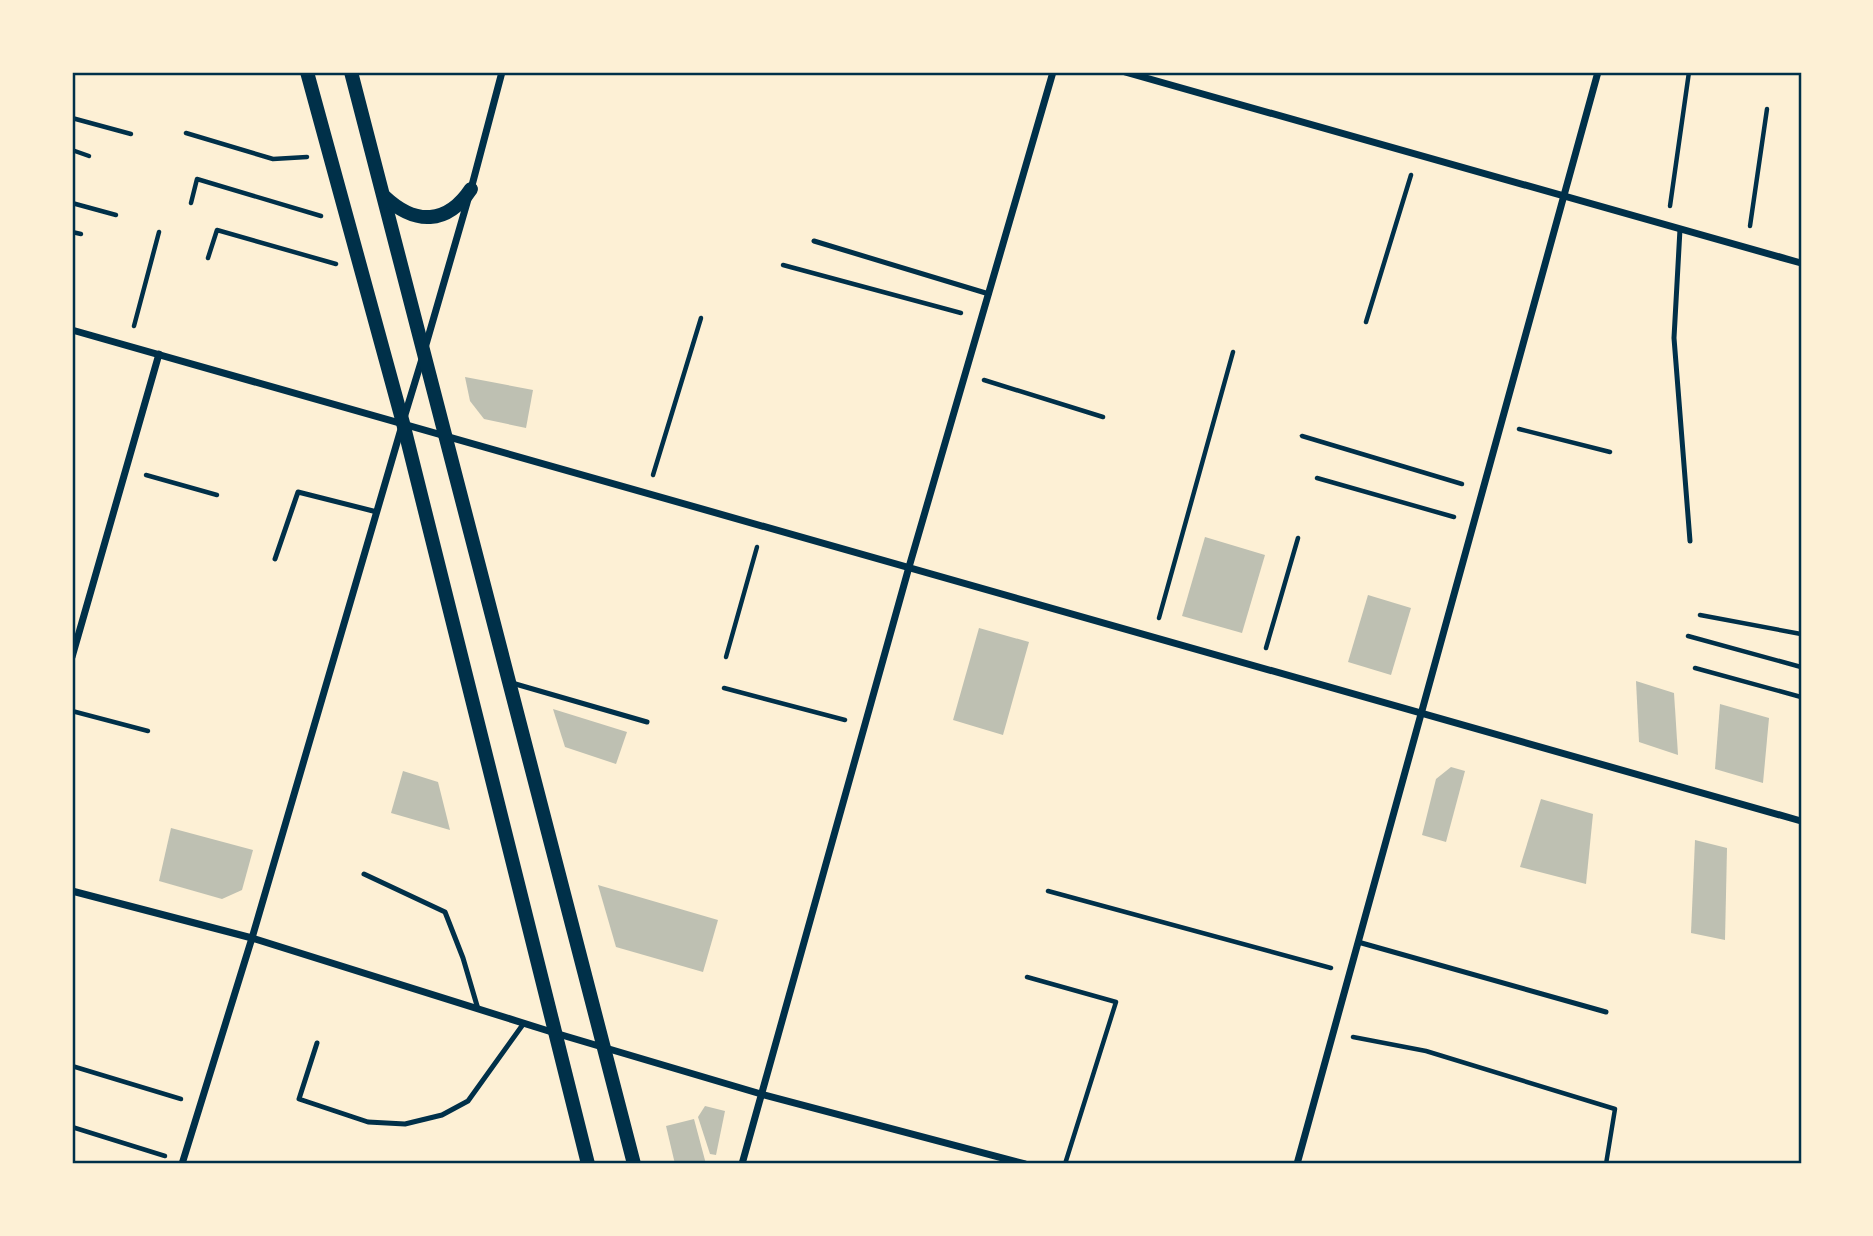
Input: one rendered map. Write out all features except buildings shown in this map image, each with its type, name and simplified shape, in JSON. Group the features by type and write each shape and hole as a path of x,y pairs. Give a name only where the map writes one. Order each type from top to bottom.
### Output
{"main road":[{"path":"307,72 403,423 588,1164"},
{"path":"351,72 634,1164"},
{"path":"383,196 398,209 425,217 452,211 461,205 471,190"}],"street":[{"path":"183,1163 424,352 502,72"},
{"path":"742,1164 909,567 1053,72"},
{"path":"1125,72 1801,263"},
{"path":"1297,1164 1598,72"},
{"path":"72,330 1801,821"},
{"path":"72,657 159,354"},
{"path":"72,891 252,938 761,1094 1025,1164"}],"lane":[{"path":"1680,229 1674,338 1690,541"},
{"path":"814,240 989,294"},
{"path":"275,559 298,492 377,512"},
{"path":"509,683 648,722"},
{"path":"364,874 445,912 463,958 478,1009"},
{"path":"1358,942 1606,1013"},
{"path":"317,1042 299,1099 368,1122 405,1124 442,1115 468,1101 524,1023"}],"path":[{"path":"1667,225 1689,72"},
{"path":"1747,248 1767,109"},
{"path":"72,118 131,134"},
{"path":"186,133 273,159 329,156"},
{"path":"72,150 89,156"},
{"path":"1366,321 1418,155"},
{"path":"191,203 197,179 347,225"},
{"path":"72,203 116,215"},
{"path":"208,258 217,230 360,272"},
{"path":"72,232 81,234"},
{"path":"129,346 159,232"},
{"path":"783,265 981,319"},
{"path":"648,493 701,318"},
{"path":"1154,636 1233,352"},
{"path":"965,374 1103,417"},
{"path":"1500,425 1610,452"},
{"path":"1302,436 1483,490"},
{"path":"125,470 217,495"},
{"path":"1317,478 1474,523"},
{"path":"726,657 763,525"},
{"path":"1261,667 1298,538"},
{"path":"1700,615 1801,634"},
{"path":"1688,636 1801,667"},
{"path":"1695,668 1801,697"},
{"path":"724,688 865,725"},
{"path":"72,710 148,731"},
{"path":"1048,891 1349,973"},
{"path":"1027,977 1116,1002 1065,1164"},
{"path":"1333,1033 1426,1051 1615,1109 1606,1164"},
{"path":"72,1066 200,1105"},
{"path":"72,1127 183,1163"}]}
